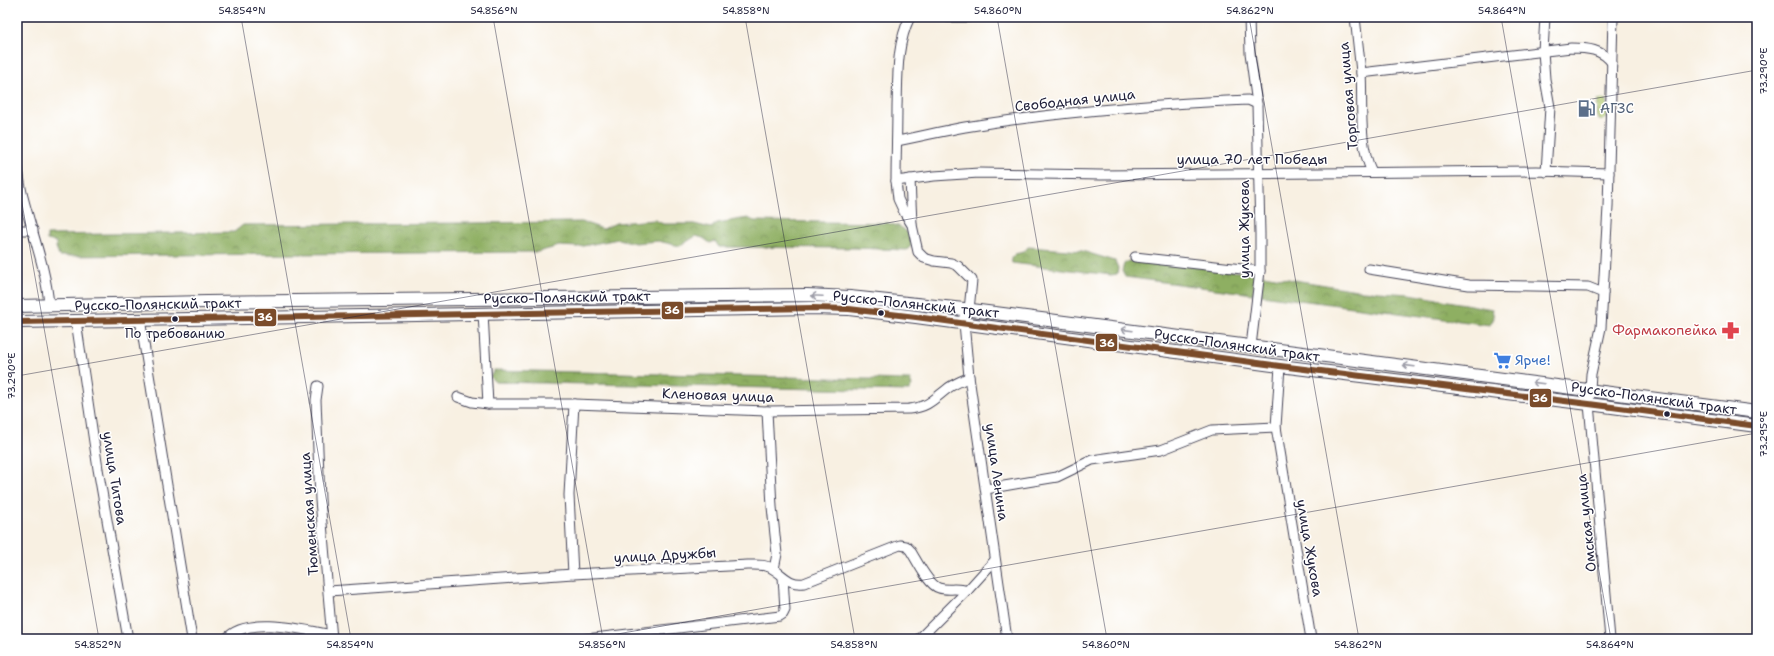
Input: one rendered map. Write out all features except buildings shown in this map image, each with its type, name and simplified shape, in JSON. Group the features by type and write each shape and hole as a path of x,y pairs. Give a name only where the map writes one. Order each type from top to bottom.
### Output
{"main road":[{"name":"Русско-Полянский тракт","path":"17,306 199,302 807,295 850,297 967,309 1590,389 1757,412"},
{"name":"Русско-Полянский тракт","path":"17,322 483,313 812,308 849,309 1280,366 1757,426"}],"street":[{"path":"911,17 905,28 900,46 896,182 898,198 912,225"},
{"path":"948,17 968,17"},
{"name":"улица Жукова","path":"1249,17 1250,53 1257,104 1260,271 1251,346"},
{"name":"Торговая улица","path":"1355,17 1361,73 1362,120 1368,165 1372,172"},
{"path":"1545,17 1543,51 1545,79 1550,107 1546,172"},
{"name":"Омская улица","path":"1610,639 1589,404 1591,374 1601,328 1609,173 1613,17"},
{"path":"1361,73 1543,51 1585,48 1596,50 1607,56 1612,63"},
{"name":"Свободная улица","path":"897,142 964,127 1092,111 1187,103 1248,100 1257,104"},
{"path":"17,163 23,196 45,277 49,306"},
{"name":"улица 70 лет Победы","path":"896,182 910,179 979,173 1101,175 1372,172 1609,173"},
{"path":"910,179 912,225"},
{"name":"улица Ленина","path":"912,225 918,252 924,258 951,263 958,266 972,280 964,323 969,377 1007,639"},
{"path":"17,230 33,230"},
{"path":"1134,257 1260,271"},
{"path":"1369,269 1469,285 1588,287 1603,292"},
{"path":"483,313 488,404"},
{"path":"140,319 192,639"},
{"name":"улица Титова","path":"76,321 100,477 128,639"},
{"name":"улица Жукова","path":"1280,366 1276,427 1311,639"},
{"name":"Кленовая улица","path":"458,397 472,402 488,404 574,404 767,412 920,408 928,405 948,388 969,377"},
{"name":"Тюменская улица","path":"318,386 316,400 319,487 332,637"},
{"path":"573,574 569,495 574,404"},
{"path":"767,412 772,507 777,554 774,569"},
{"path":"986,489 1057,478 1092,460 1161,450 1212,430 1276,427"},
{"name":"улица Дружбы","path":"329,591 573,574 748,565 762,565 774,569 790,582 796,584 804,583 900,545 906,546 910,550 933,585 939,589 961,588 967,591"},
{"path":"919,639 967,591 995,560"},
{"path":"586,639 780,616 785,610 783,577"},
{"path":"226,639 236,631 271,625 332,637"}],"green space":[{"path":"1602,99 1607,101 1607,117 1603,120 1599,119 1597,115 1598,101"},
{"path":"748,218 754,221 888,223 907,232 911,246 907,250 719,247 715,241 710,243 703,238 696,236 680,246 658,241 635,243 618,239 578,247 559,246 538,252 59,256 56,248 56,242 47,240 47,235 234,232 243,225 582,222 603,229 616,223 655,220 663,224 694,224 711,228 717,223"},
{"path":"1028,247 1082,251 1115,261 1118,268 1117,274 1111,275 1012,263 1011,258 1015,254 1024,252"},
{"path":"1128,261 1255,274 1253,294 1125,277 1122,271 1124,264"},
{"path":"1263,275 1363,291 1410,294 1492,309 1494,318 1490,325 1261,295"},
{"path":"494,370 910,380 912,386 909,391 495,382 490,377"}],"transit line":[{"name":"36","path":"17,322 812,308 849,309 1280,366 1757,426"}],"place":[{"name":"АГЗС","path":"1587,108"},
{"name":"По требованию","path":"175,319"},
{"name":"Фармакопейка","path":"1730,330"},
{"name":"Ярче!","path":"1502,360"}]}
